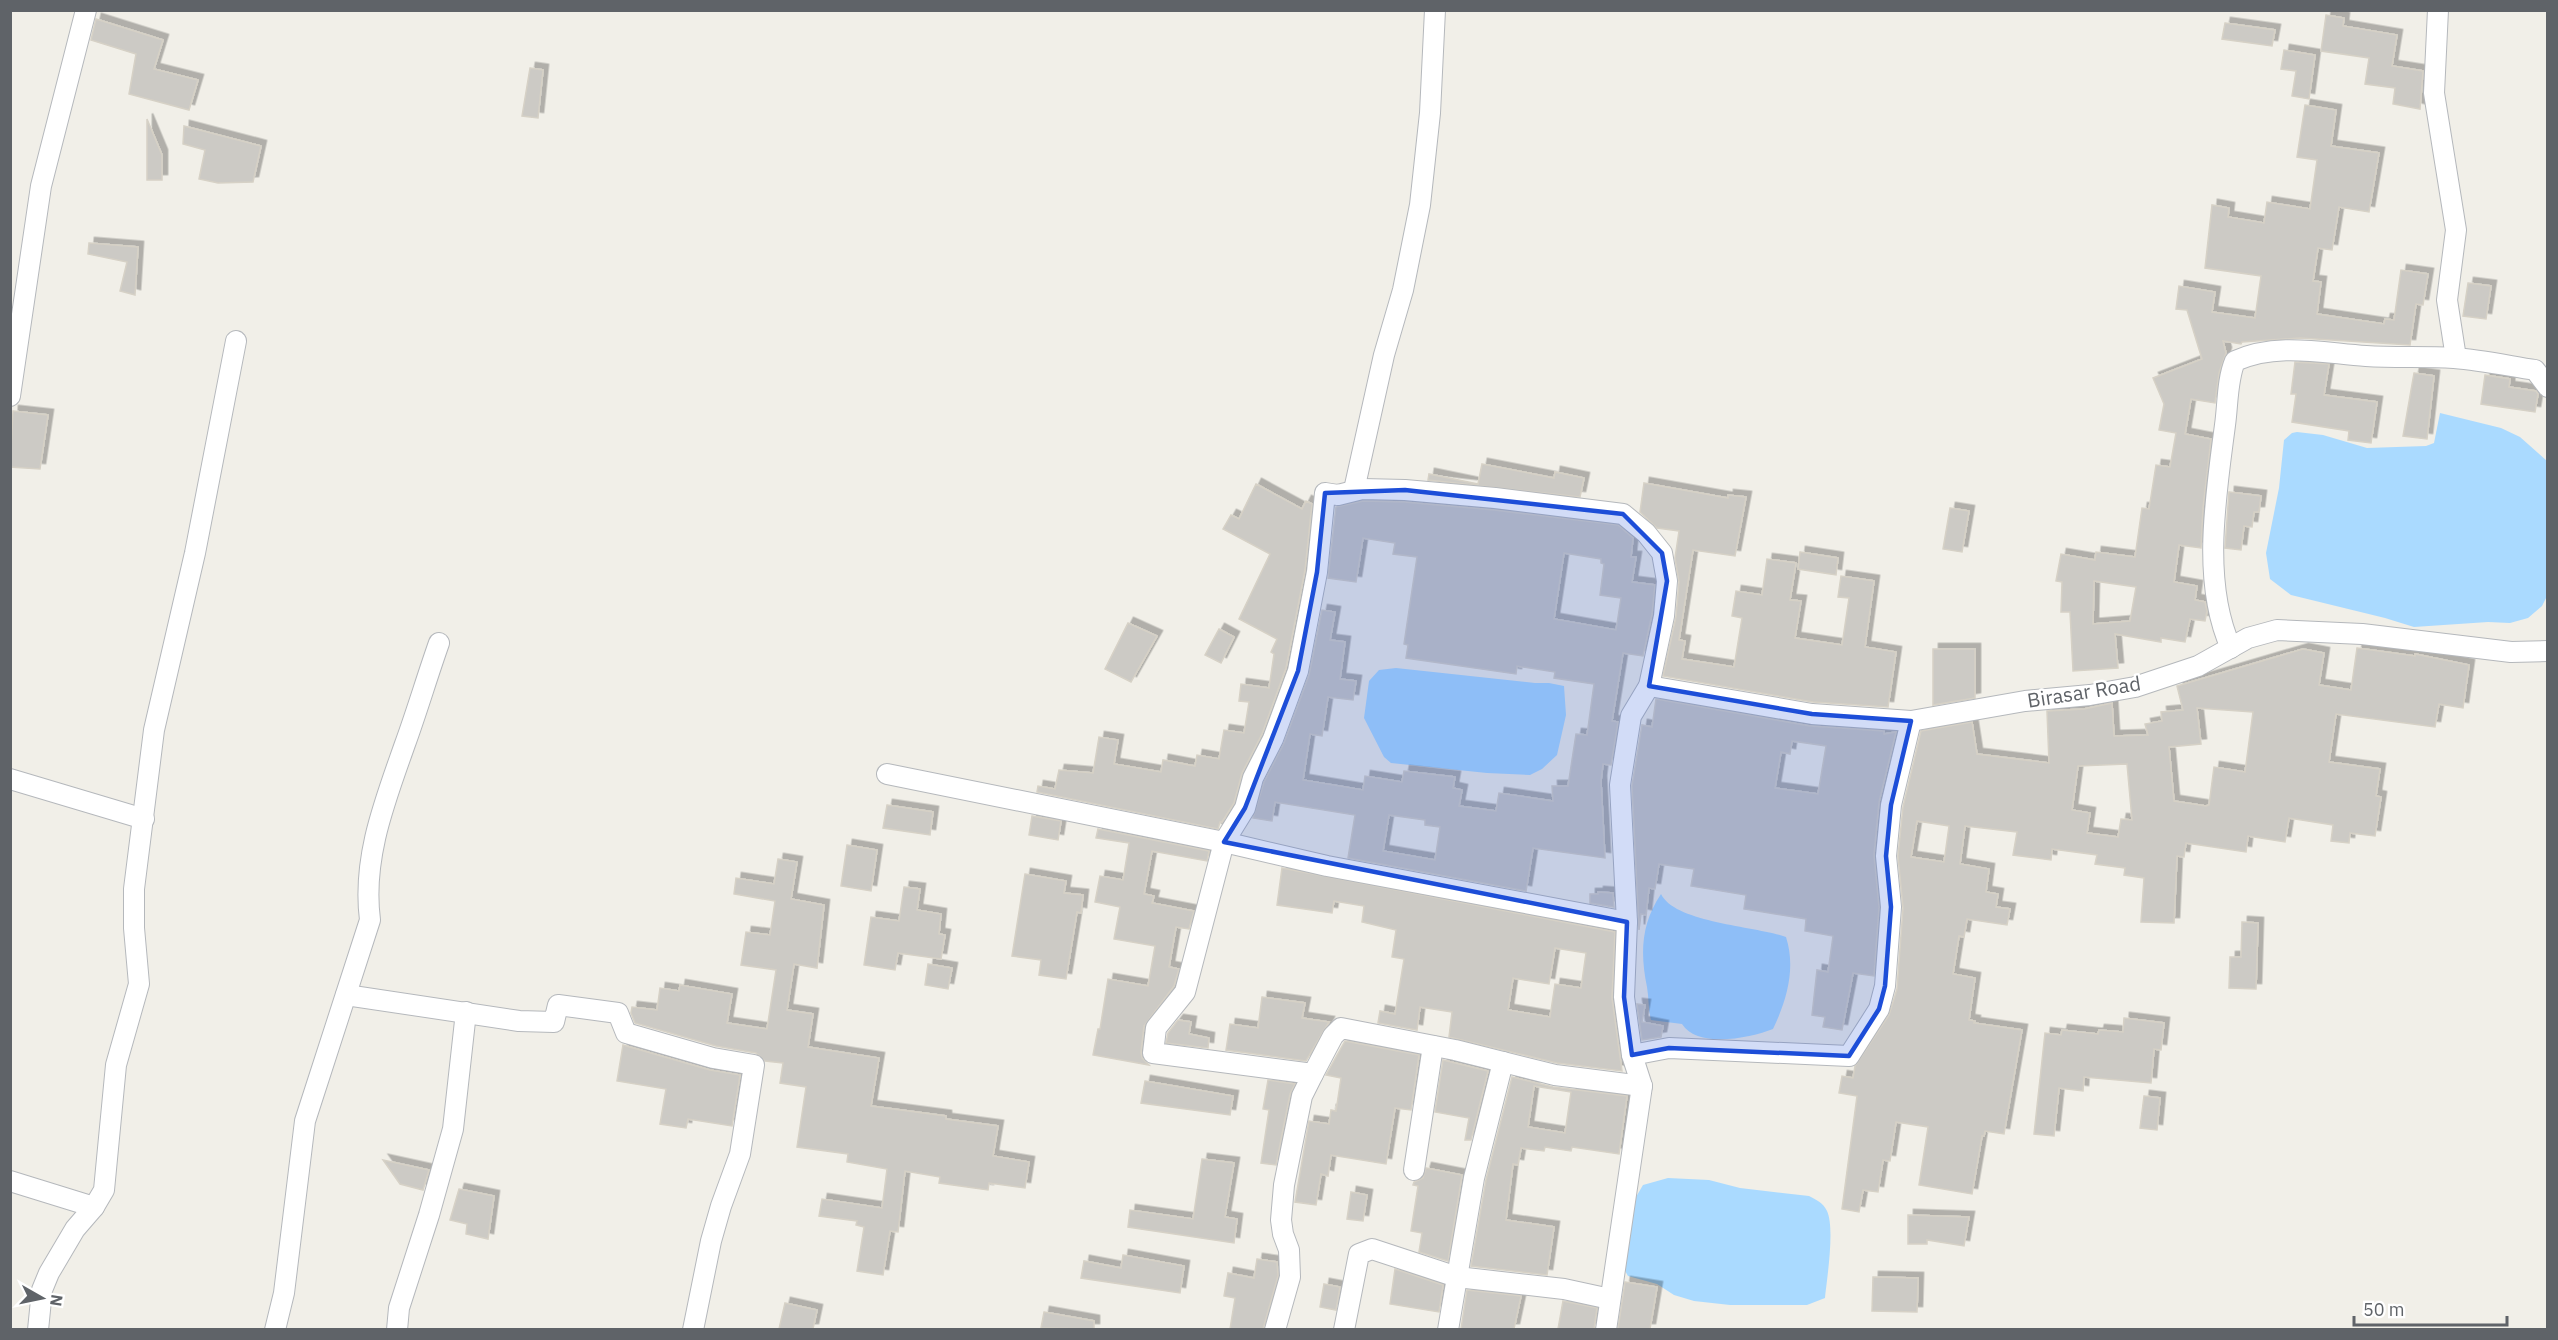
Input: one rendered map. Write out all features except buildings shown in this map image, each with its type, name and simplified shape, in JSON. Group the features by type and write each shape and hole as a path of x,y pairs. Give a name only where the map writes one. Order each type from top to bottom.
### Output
{"street":[{"path":"10,396 41,186 86,10"},
{"path":"1354,490 1384,356 1403,290 1420,205 1430,113 1435,10"},
{"path":"2438,10 2434,93 2456,230 2447,300 2456,358"},
{"path":"38,1329 42,1290 49,1273 75,1228 94,1208 104,1190 116,1065 139,984 134,928 134,889 154,730 195,553 236,341"},
{"path":"2231,648 2220,625 2213,557 2219,477 2235,361 2263,352 2288,350 2315,350 2366,356 2456,358 2535,370 2547,387"},
{"path":"1313,1074 1153,1053 1156,1028 1185,992 1224,842 1245,808 1253,778 1273,739 1298,671 1317,572 1325,493 1338,495 1354,490 1405,490 1623,513 1646,532 1662,553 1667,582 1664,616 1649,686 1631,716 1620,785 1627,922 1624,997 1632,1055 1642,1086 1606,1329"},
{"name":"Birasar Road","path":"1649,686 1812,714 1911,722 2025,701 2091,695 2135,687 2198,666 2248,638 2277,630 2362,634 2511,652 2547,651"},
{"path":"275,1329 284,1293 305,1121 370,920 368,898 371,861 384,802 439,643"},
{"path":"1632,1055 1669,1048 1849,1056 1879,1009 1885,986 1891,907 1886,856 1891,806 1911,722"},
{"path":"887,774 1224,842 1327,866 1627,922"},
{"path":"10,779 144,819"},
{"path":"346,995 540,1022 554,1022 558,1005 618,1013 626,1033 713,1058 754,1065 740,1154 711,1241 693,1329"},
{"path":"397,1329 399,1308 429,1215 453,1129 466,1012"},
{"path":"1275,1329 1290,1277 1289,1250 1281,1220 1284,1185 1302,1096 1333,1036 1341,1029 1433,1046 1555,1075 1642,1086"},
{"path":"1414,1170 1433,1046"},
{"path":"1448,1329 1474,1178 1503,1062"},
{"path":"10,1181 94,1208"},
{"path":"1344,1329 1359,1254 1372,1249 1457,1276 1535,1287 1564,1288 1610,1299"}],"highlighted area":[{"path":"1405,490 1623,514 1662,553 1667,581 1649,686 1812,714 1911,721 1891,805 1886,856 1891,907 1885,986 1879,1009 1849,1056 1669,1048 1632,1055 1624,997 1627,922 1224,842 1245,808 1298,671 1317,572 1325,493"}],"water":[{"path":"2440,413 2501,428 2520,437 2547,461 2548,594 2542,606 2528,618 2510,623 2488,622 2414,627 2291,595 2270,579 2266,553 2279,488 2284,440 2297,432 2323,435 2367,448 2426,446 2434,443"},
{"path":"1396,668 1564,686 1566,715 1557,755 1542,769 1530,775 1391,763 1384,757 1364,718 1369,681 1379,670"},
{"path":"1661,894 1669,904 1699,917 1786,937 1790,960 1789,984 1773,1029 1751,1036 1712,1039 1690,1032 1682,1024 1651,1020 1643,951 1649,916"},
{"path":"1668,1178 1709,1180 1740,1188 1809,1196 1820,1202 1827,1211 1830,1229 1825,1298 1807,1305 1730,1305 1694,1301 1674,1295 1657,1284 1628,1276 1624,1269 1636,1197 1643,1185"}]}
